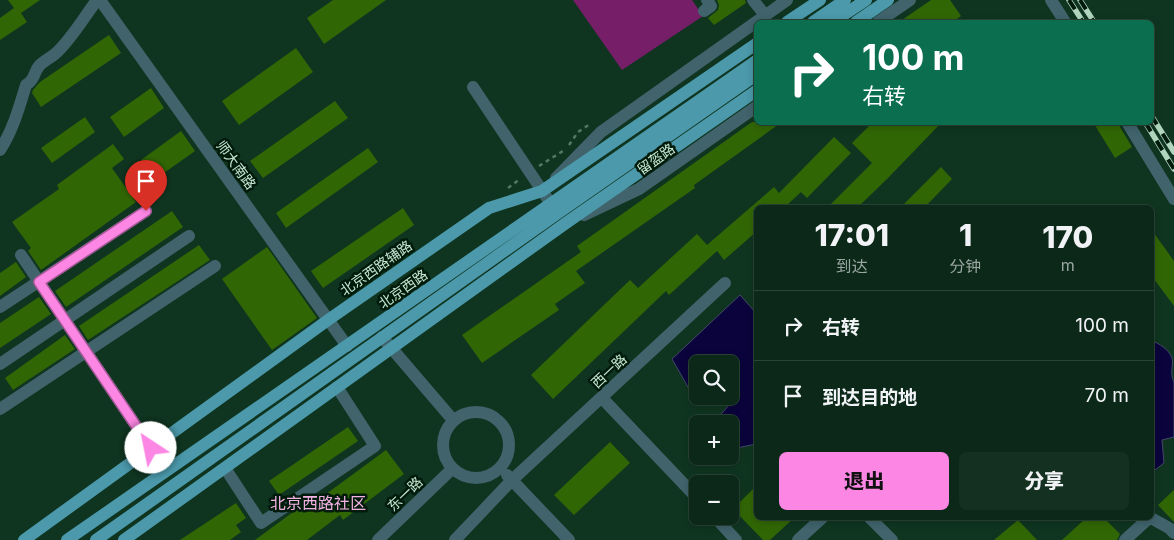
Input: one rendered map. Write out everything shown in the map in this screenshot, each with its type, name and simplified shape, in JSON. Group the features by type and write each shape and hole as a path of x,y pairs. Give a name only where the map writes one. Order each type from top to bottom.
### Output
{"main road":[{"path":"790,20 820,0"},
{"path":"815,20 845,0"},
{"path":"836,20 866,0"},
{"path":"859,20 888,0"},
{"name":"北京西路辅路","path":"24,540 328,320 489,208 542,192 754,45"},
{"name":"北京西路","path":"67,540 754,62"},
{"name":"北京西路","path":"96,540 558,213 754,77"},
{"path":"124,540 566,223 754,92"}],"street":[{"path":"0,150 13,126 26,85 32,81 40,65 55,54 98,0"},
{"name":"师大南路","path":"98,0 347,346"},
{"path":"752,0 765,16"},
{"path":"759,20 787,0"},
{"path":"881,20 910,0"},
{"path":"1051,0 1064,20"},
{"path":"542,192 601,132 754,24"},
{"path":"473,88 551,204"},
{"name":"留盔路","path":"566,223 639,189 754,108"},
{"path":"1129,125 1174,199"},
{"path":"0,307 146,211"},
{"path":"0,364 189,236"},
{"path":"21,255 151,448"},
{"path":"0,409 215,266"},
{"name":"西一路","path":"455,540 512,480 725,283"},
{"path":"382,337 453,420"},
{"path":"224,468 261,523 375,446 337,387"},
{"path":"602,398 689,490"},
{"path":"473,411 485,412 495,417 503,425 508,435 509,447 507,458 500,467 492,474 482,478 466,477 452,469 445,460 442,450 442,439 446,429 453,420 462,414 473,411"},
{"path":"500,467 569,540"},
{"name":"东一路","path":"378,540 452,469"},
{"path":"798,540 820,520"},
{"path":"872,520 892,540"},
{"path":"1125,540 1148,520"},
{"path":"1154,520 1174,533"},
{"path":"722,525 736,540"}],"path":[{"path":"505,190 568,147 578,132 594,121"}],"shaded area":[{"path":"573,0 692,0 703,16 622,70"},
{"path":"740,295 754,311 754,444 739,448 739,415 720,415 729,405 739,405 739,355 689,355 689,389 672,359"},
{"path":"1154,342 1166,349 1171,355 1174,382 1174,437 1162,440 1164,463 1154,471"}],"building":[{"path":"8,0 40,0 21,13 27,22 0,40 0,18 14,8"},
{"path":"333,0 386,0 324,44 307,18"},
{"path":"717,0 745,0 746,3 714,25 708,18 718,10"},
{"path":"931,0 950,0 961,16 956,20 902,20"},
{"path":"109,35 121,53 41,107 32,93 40,82"},
{"path":"296,48 313,72 239,125 222,101"},
{"path":"151,88 164,108 124,137 110,117"},
{"path":"335,101 348,118 263,178 250,161"},
{"path":"85,117 95,132 52,163 41,148"},
{"path":"752,122 754,122 754,125 778,125 694,185 695,188 576,271 585,283 555,304 559,310 482,363 462,335 581,252 577,246"},
{"path":"870,125 939,125 860,205 830,205 872,163 852,143"},
{"path":"1095,125 1119,125 1132,147 1115,158"},
{"path":"181,131 195,151 154,180 141,160"},
{"path":"834,137 851,153 807,198 801,192 787,205 754,205 754,234 724,260 717,251 669,295 666,291 553,399 531,375 630,280 638,288 697,234 707,245 774,187 779,193"},
{"path":"113,144 124,159 112,168 136,202 41,270 28,251 31,248 12,222 59,189 57,185"},
{"path":"368,148 378,162 286,228 276,213"},
{"path":"941,167 952,179 927,205 903,205"},
{"path":"403,208 414,225 323,288 311,271"},
{"path":"172,211 183,227 66,307 55,291"},
{"path":"1154,233 1174,261 1174,306 1154,279"},
{"path":"199,245 210,260 88,340 79,326"},
{"path":"267,247 317,318 272,350 222,279"},
{"path":"16,262 26,277 0,296 0,273"},
{"path":"39,297 51,314 0,348 0,323"},
{"path":"65,335 75,349 13,390 5,378"},
{"path":"348,427 358,441 279,495 269,481"},
{"path":"610,442 630,463 574,515 554,495"},
{"path":"386,450 404,474 343,520 340,515 307,540 255,540 319,493 322,497"},
{"path":"754,488 754,520 792,520 770,540 763,540 739,515 739,503"},
{"path":"1174,490 1174,522 1158,505"},
{"path":"236,503 246,518 236,525 241,532 230,540 180,540"},
{"path":"1018,520 1037,540 994,540"},
{"path":"1084,520 1106,520 1120,534 1117,540 1062,540"}],"railway":[{"path":"1069,0 1082,20"},
{"path":"1080,0 1093,20"},
{"path":"1154,120 1174,152"},
{"path":"1147,125 1174,169"}],"district":[{"name":"北京西路社区","path":"318,503"}],"route":[{"path":"146,211 39,282 151,448"}]}
